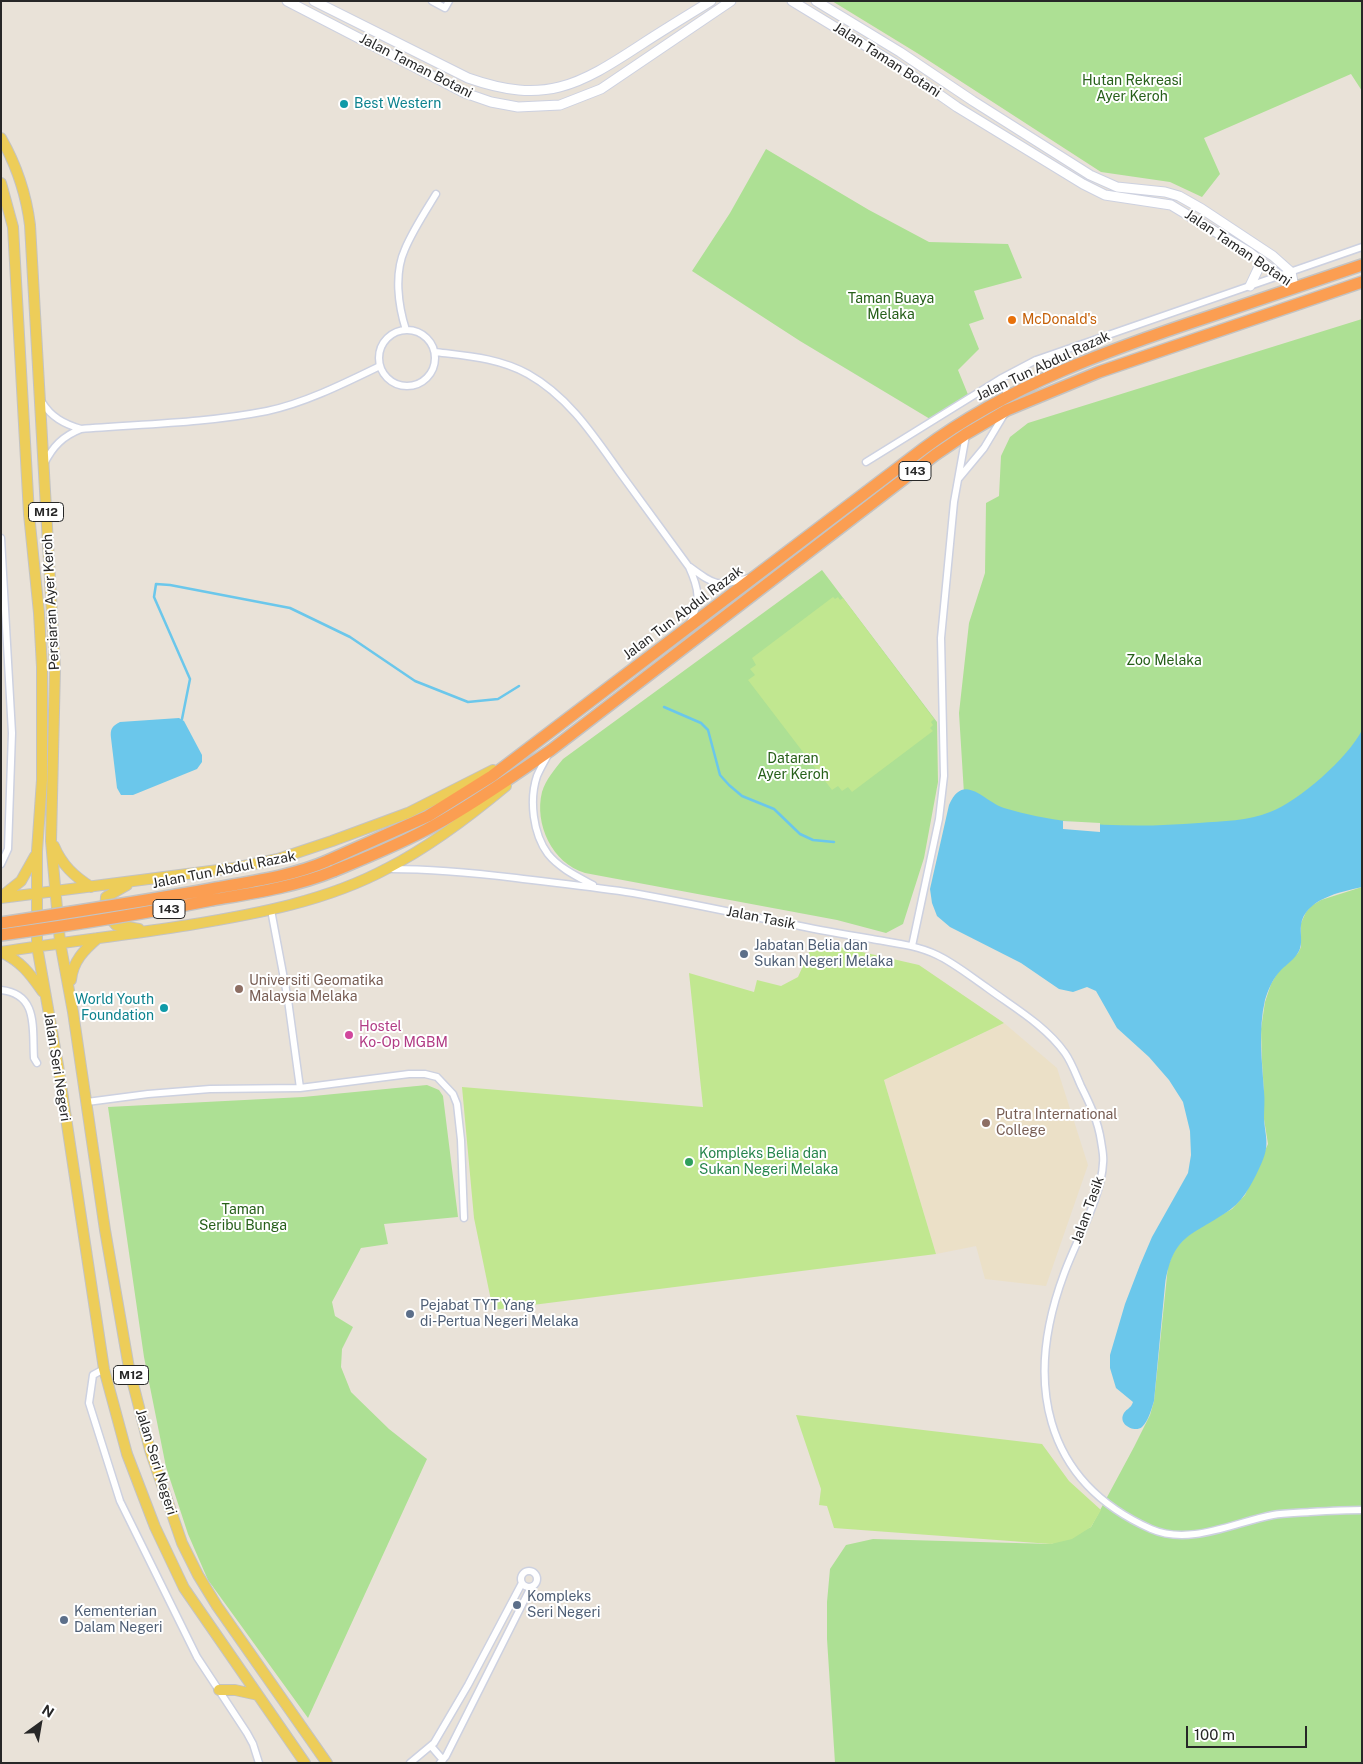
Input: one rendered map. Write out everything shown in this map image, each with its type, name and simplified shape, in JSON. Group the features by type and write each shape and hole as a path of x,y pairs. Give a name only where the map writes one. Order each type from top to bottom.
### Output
{"highway":[{"name":"Jalan Tun Abdul Razak","path":"1,935 126,917 258,892 317,878 330,866 428,816 464,795 512,761 946,431 1008,396 1114,349 1362,265"},
{"name":"Jalan Tun Abdul Razak","path":"1,923 179,895 363,859 433,826 551,750 935,455 1007,410 1099,372 1362,282"},
{"path":"1277,310 1288,300 1294,287 1310,293 1327,293"}],"main road":[{"name":"Persiaran Ayer Keroh","path":"1,138 17,170 28,210 55,668 51,841 56,891"},
{"name":"Persiaran Ayer Keroh","path":"1,183 13,227 29,514 42,667 42,780 36,892"},
{"path":"1,897 234,868 278,859 408,813 512,761"},
{"path":"1,952 234,918 317,897 388,868 440,836 470,815 523,769"},
{"path":"51,841 66,868 91,887"},
{"path":"1,897 21,881 37,851"},
{"path":"136,881 106,897 105,912 116,925 150,931"},
{"name":"M12","path":"56,891 60,942"},
{"name":"M12","path":"36,892 37,946"},
{"path":"70,989 72,968 86,949 98,938"},
{"name":"Jalan Seri Negeri","path":"60,942 70,989 105,1230 129,1368 150,1450 182,1543 198,1575 216,1606 327,1763"},
{"name":"Jalan Seri Negeri","path":"37,946 104,1369 127,1454 155,1526 184,1588 305,1763"},
{"path":"1,952 14,958 24,966 46,995"},
{"path":"219,1690 235,1690 258,1695"},
{"path":"304,1731 332,1763"}],"street":[{"name":"Jalan Taman Botani","path":"287,1 465,93 491,102 518,107 560,105 601,89 731,1"},
{"name":"Jalan Taman Botani","path":"314,1 468,78 506,89 540,91 562,87 587,78 710,1"},
{"path":"432,1 446,8 449,1"},
{"name":"Jalan Taman Botani","path":"792,1 894,63 957,107 1083,184 1105,195 1171,205 1260,260 1294,287"},
{"name":"Jalan Taman Botani","path":"816,1 900,52 1090,175 1117,187 1165,192 1179,196 1202,209 1262,247 1291,272 1294,287"},
{"path":"358,24 368,34 372,46"},
{"path":"406,330 398,293 404,250 436,194"},
{"path":"866,462 1000,378 1036,360 1362,247"},
{"path":"1250,286 1255,278 1260,260"},
{"path":"406,330 422,333 433,345 436,352 434,369 429,377 415,386 406,387 390,380 384,374 379,358 380,349 384,341 390,335 406,330"},
{"path":"436,352 481,357 505,364 528,374 557,394 571,407 689,567 697,584 698,594 694,614 687,629"},
{"path":"43,466 60,439 81,429 220,419 269,410 340,385 380,366"},
{"path":"1000,378 1008,396"},
{"path":"40,399 56,418 70,426 81,429"},
{"path":"957,480 984,448 1007,410"},
{"path":"912,946 939,819 945,772 941,638 957,480 966,434"},
{"path":"1,538 12,733 8,849 1,864"},
{"path":"689,567 705,578 720,584 756,576"},
{"name":"Jalan Tasik","path":"551,750 538,774 533,792 533,812 539,838 549,855 572,874 598,888"},
{"name":"Jalan Tasik","path":"388,868 439,870 598,888 912,946 949,962 1038,1025 1056,1043 1068,1059 1096,1116 1103,1164 1100,1182 1064,1274 1045,1345 1044,1368 1048,1411 1055,1435 1079,1477 1092,1491 1122,1512 1153,1530 1170,1535 1218,1529 1276,1514 1362,1510"},
{"path":"271,910 288,1000 300,1088"},
{"path":"1,990 19,996 30,1009 34,1058 37,1063"},
{"path":"86,1102 210,1089 300,1088 409,1074 425,1074 436,1077 453,1094 456,1104 461,1140 464,1218"},
{"path":"104,1369 93,1375 89,1403 120,1501 197,1657 248,1733 259,1763"},
{"path":"410,1763 431,1746 468,1685 522,1583 521,1578 523,1574 528,1571 533,1572 537,1579 535,1584 531,1586 441,1761 431,1746"},
{"path":"522,1583 526,1586 531,1586"},
{"path":"468,1685 480,1686"}],"shaded area":[{"name":"Putra International College","path":"1004,1023 1057,1068 1088,1165 1046,1286 985,1279 976,1246 936,1254 884,1080"}],"green space":[{"name":"Hutan Rekreasi Ayer Keroh","path":"832,1 1362,1 1362,91 1351,74 1204,138 1220,174 1202,197 1170,182 1101,172 917,53"},
{"name":"Taman Buaya Melaka","path":"766,149 869,210 929,242 1008,244 1022,278 974,291 984,319 969,324 979,349 958,370 969,397 930,419 800,341 692,271 730,213"},
{"name":"Zoo Melaka","path":"1362,319 1362,794 1245,875 966,826 959,713 969,623 985,573 986,503 999,496 1001,456 1010,437 1028,423"},
{"name":"Dataran Ayer Keroh","path":"822,570 937,722 938,782 924,858 903,924 886,933 837,920 585,873 563,861 548,841 543,829 540,804 546,783 563,759"},
{"path":"833,597 835,599 838,597 840,600 843,598 934,719 931,722 933,725 930,728 933,731 852,792 848,787 842,791 838,786 832,790 748,680 755,675 750,669 756,665 752,658"},
{"path":"1362,887 1362,1763 835,1763 827,1639 827,1602 830,1569 846,1545 873,1539 1051,1544 1091,1527 1150,1415 1154,1401 1168,1266 1175,1249 1186,1237 1201,1226 1232,1209 1245,1195 1268,1144 1264,1119 1261,1029 1265,1002 1271,984 1278,972 1298,953 1301,947 1301,923 1311,906 1321,900"},
{"name":"Kompleks Belia dan Sukan Negeri Melaka","path":"814,941 919,965 1004,1023 884,1080 936,1254 493,1310 474,1218 462,1087 703,1107 689,973 754,992 757,980 781,986 798,977"},
{"name":"Taman Seribu Bunga","path":"427,1085 439,1090 443,1096 458,1217 384,1224 388,1244 361,1248 332,1302 335,1316 353,1327 342,1349 341,1367 351,1392 389,1429 427,1459 308,1718 208,1580 188,1534 166,1467 144,1357 108,1107 303,1097"},
{"path":"796,1415 1042,1444 1069,1481 1101,1510 1091,1527 1072,1539 1051,1544 834,1528 827,1506 819,1505 821,1489"}],"water":[{"path":"179,718 184,721 202,755 202,762 197,769 133,795 121,795 117,788 111,738 113,726 120,722"},
{"path":"1362,730 1362,887 1334,894 1316,903 1309,909 1301,925 1299,951 1278,973 1269,988 1263,1011 1261,1034 1266,1150 1253,1181 1241,1200 1218,1218 1187,1237 1173,1255 1165,1285 1154,1401 1150,1415 1142,1427 1136,1429 1128,1427 1122,1419 1124,1413 1133,1402 1116,1388 1110,1368 1110,1355 1125,1304 1152,1237 1188,1173 1191,1155 1190,1131 1183,1102 1169,1080 1149,1057 1117,1028 1096,991 1087,987 1073,992 1059,989 1021,963 950,927 937,916 932,903 930,889 949,805 955,795 961,790 968,789 1004,808 1052,819 1077,822 1150,825 1244,819 1262,815 1281,807 1308,789 1346,753"}],"pier":[{"path":"1063,821 1100,823 1100,832 1063,829"}],"waterway":[{"path":"182,719 190,679 154,597 156,584 290,608 350,637 415,681 468,702 498,699 519,686"},
{"path":"664,707 701,723 708,730 720,775 742,796 774,809 800,834 813,840 834,842"}],"place":[{"name":"Best Western","path":"344,104"},
{"name":"McDonald's","path":"1012,320"},
{"name":"Jabatan Belia dan Sukan Negeri Melaka","path":"744,954"},
{"name":"Universiti Geomatika Malaysia Melaka","path":"239,989"},
{"name":"World Youth Foundation","path":"164,1008"},
{"name":"Hostel Ko-Op MGBM","path":"349,1035"},
{"name":"Putra International College","path":"986,1123"},
{"name":"Kompleks Belia dan Sukan Negeri Melaka","path":"689,1162"},
{"name":"Pejabat TYT Yang di-Pertua Negeri Melaka","path":"410,1314"},
{"name":"Kompleks Seri Negeri","path":"517,1605"},
{"name":"Kementerian Dalam Negeri","path":"64,1620"}]}
